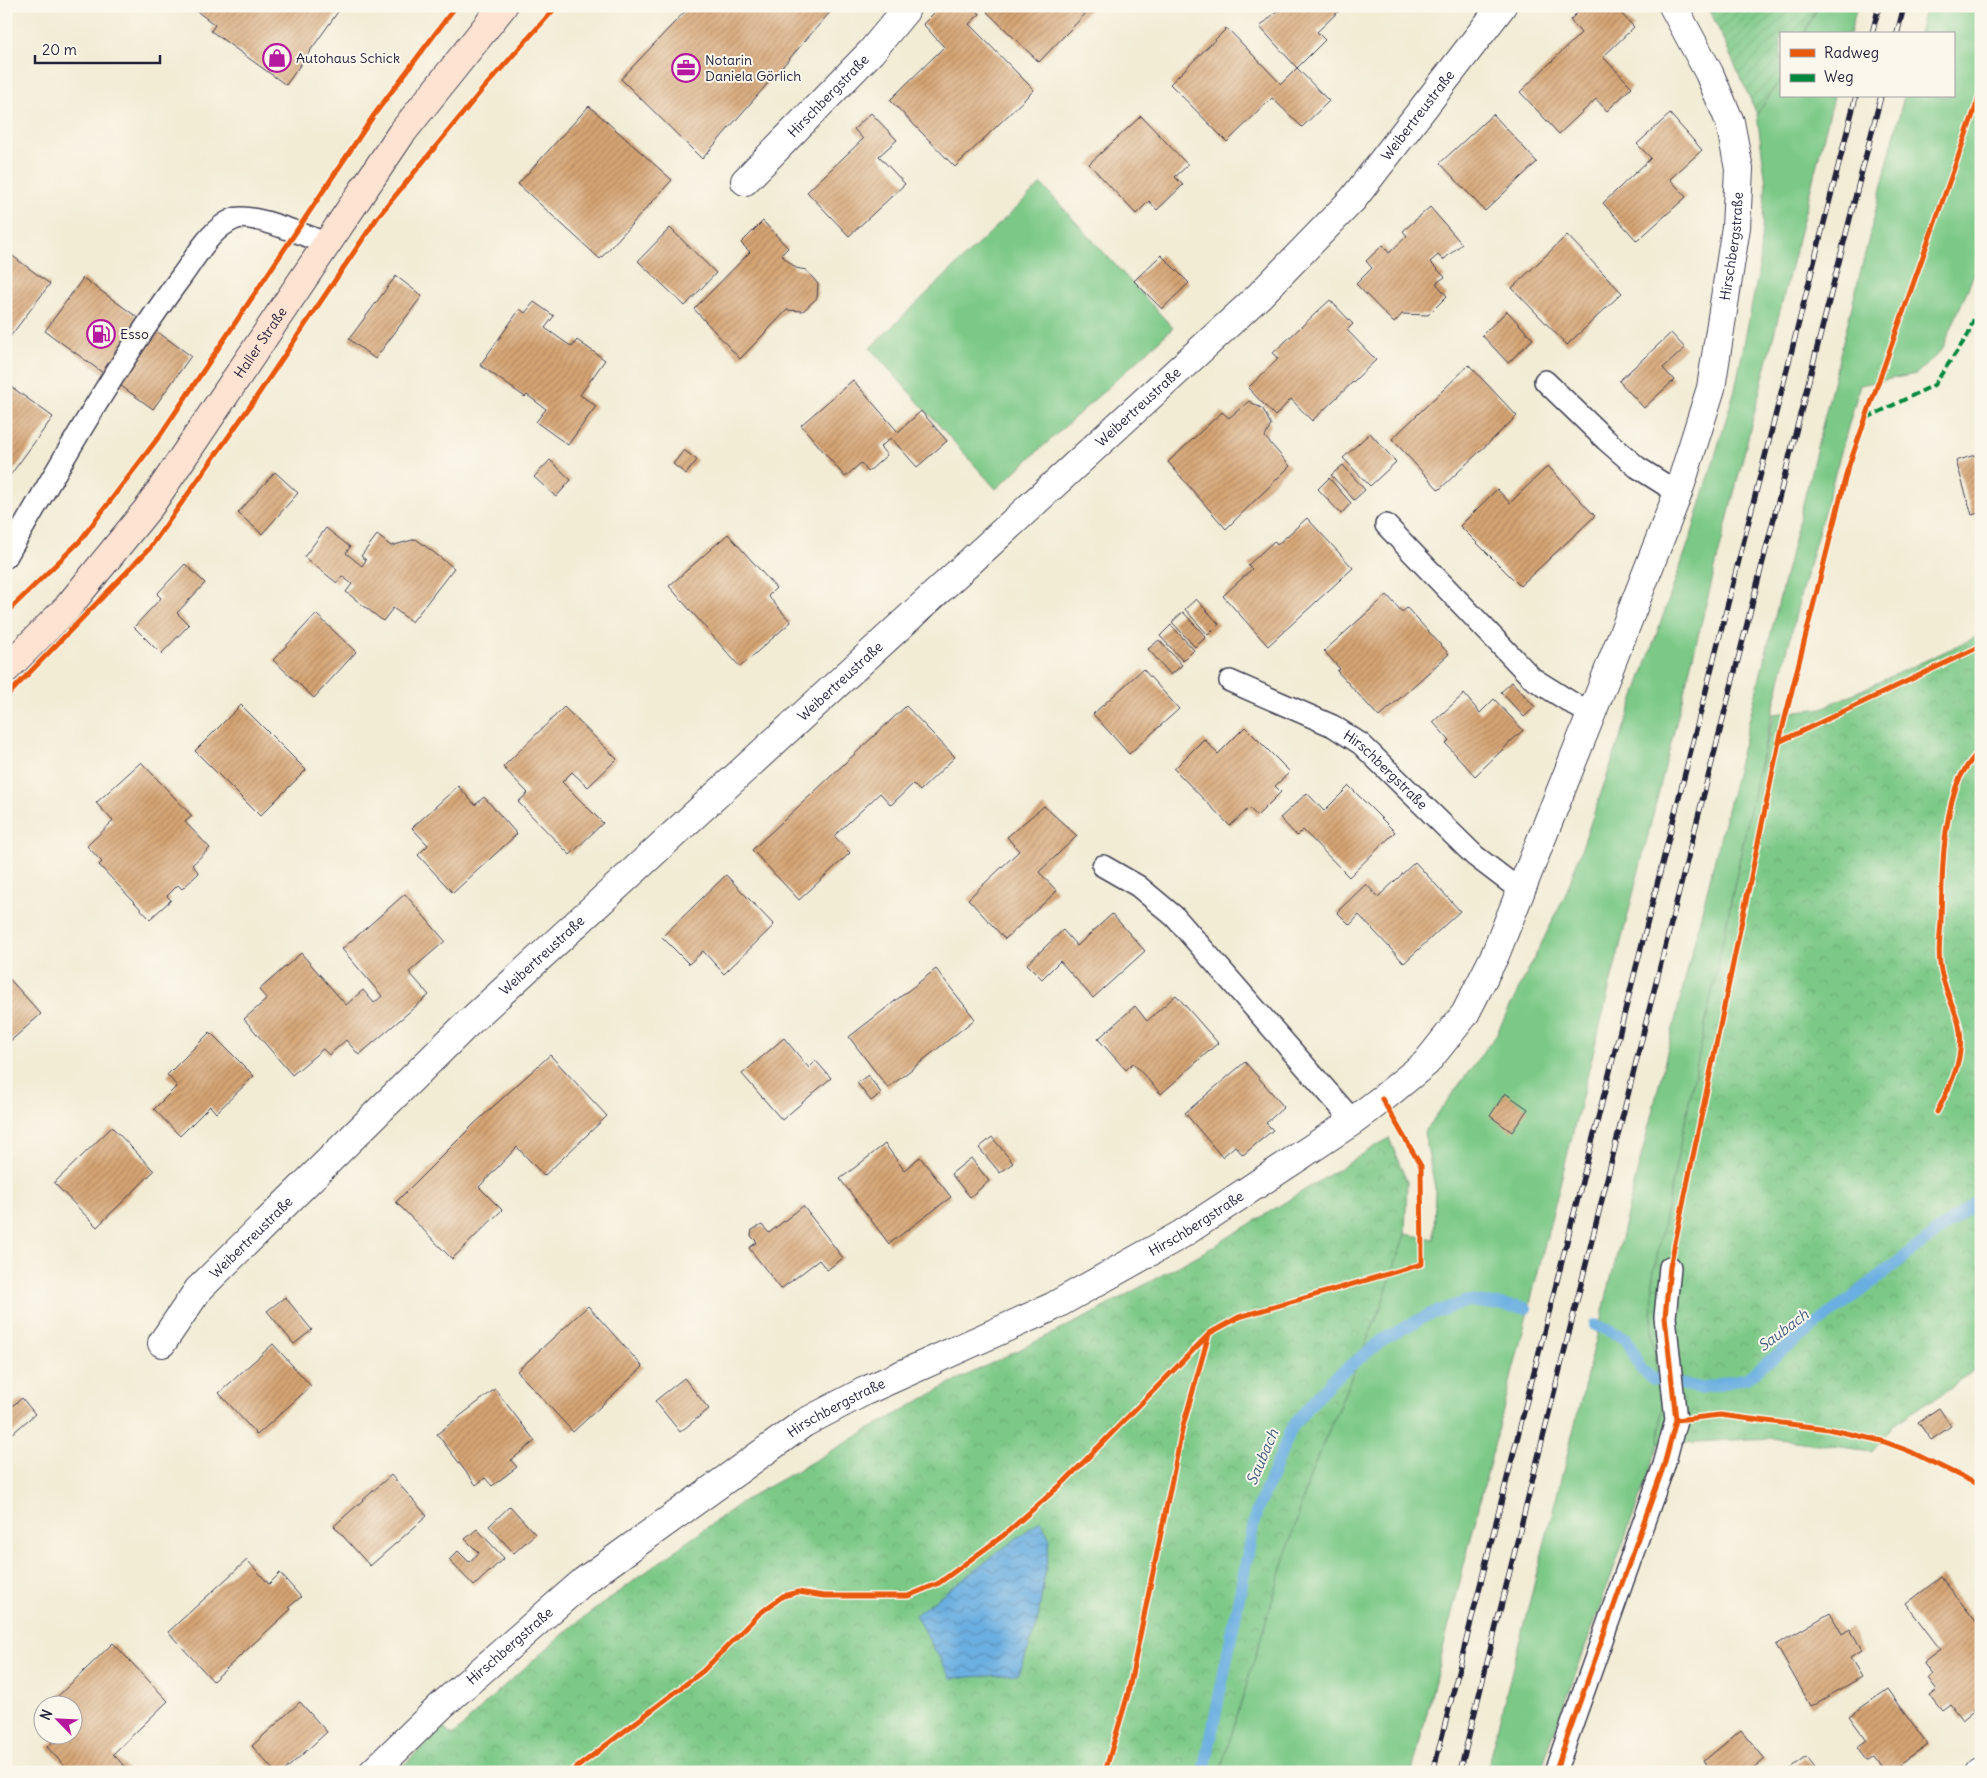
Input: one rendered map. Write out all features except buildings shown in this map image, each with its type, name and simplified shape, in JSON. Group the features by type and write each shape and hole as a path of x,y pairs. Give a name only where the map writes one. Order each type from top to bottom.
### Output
{"street":[{"name":"Haller Straße","path":"6,669 67,608 150,506 401,134 503,6"},
{"name":"Hirschbergstraße","path":"745,181 871,52 905,12 907,6"},
{"name":"Weibertreustraße","path":"162,1343 198,1290 464,1027 1259,296 1353,199 1502,6"},
{"name":"Hirschbergstraße","path":"373,1772 442,1705 584,1582 804,1423 865,1391 1052,1307 1182,1234 1353,1121 1426,1063 1464,1014 1495,955 1591,715 1678,493 1711,388 1736,227 1739,169 1730,122 1709,73 1673,6"}],"lane":[{"path":"6,557 111,379 147,324 217,229 236,217 267,222 328,244"},
{"path":"1545,381 1637,467 1678,493"},
{"path":"1386,525 1532,678 1591,715"},
{"name":"Hirschbergstraße","path":"1230,681 1333,726 1361,744 1475,856 1521,891"},
{"path":"1103,866 1138,886 1175,917 1353,1121"},
{"path":"1554,1772 1664,1465 1676,1420 1665,1317 1670,1267"}],"green space":[{"path":"1708,6 1818,6 1805,32 1780,32 1780,80 1757,114"},
{"path":"1818,6 1857,6 1850,32 1805,32"},
{"path":"1926,6 1981,6 1981,272 1974,274 1942,350 1916,374 1860,385 1801,593 1756,781 1653,1276 1652,1338 1662,1406 1659,1444 1540,1772 1486,1772 1572,1436 1904,98 1954,98 1954,32 1920,32"},
{"path":"1780,80 1780,98 1833,98 1412,1772 1220,1772 1312,1470 1379,1312 1405,1234 1434,1239 1435,1188 1424,1132 1496,1035 1565,896 1692,533 1735,389 1758,274 1766,183 1757,114"},
{"path":"1041,184 1173,328 996,489 870,348"},
{"path":"1981,635 1981,1367 1893,1425 1872,1451 1771,1438 1659,1444 1662,1406 1652,1338 1653,1276 1756,781 1774,714 1822,708"},
{"path":"1389,1138 1407,1182 1405,1234 1379,1312 1312,1470 1220,1772 396,1772 443,1728 453,1736 496,1693 575,1624 743,1501 953,1382 1086,1317 1211,1248"}],"water":[{"path":"1041,1520 1050,1540 1037,1625 1019,1674 951,1678 915,1615"}],"waterway":[{"name":"Saubach","path":"1595,1325 1626,1338 1641,1369 1653,1379 1701,1388 1747,1378 1981,1198"},
{"name":"Saubach","path":"1204,1772 1256,1513 1293,1425 1331,1381 1384,1339 1428,1315 1468,1301 1526,1308"}],"railway":[{"path":"1872,32 1879,6"},
{"path":"1898,32 1904,6"},
{"path":"1433,1772 1855,98"},
{"path":"1460,1772 1645,1026 1880,98"}],"marked path":[{"path":"1867,418 1934,385 1968,335 1981,299"}],"cycle path":[{"path":"6,613 79,542 161,434 374,115 456,6"},
{"path":"6,697 149,549 253,402 377,218 482,90 557,6"},
{"path":"1555,1772 1664,1465 1676,1420 1665,1317 1670,1267 1779,742 1847,471 1981,92"},
{"path":"1779,742 1981,646"},
{"path":"1937,1112 1953,1078 1961,1043 1957,1018 1945,985 1939,959 1945,837 1951,803 1958,782 1967,766 1981,749"},
{"path":"571,1772 703,1671 759,1614 783,1596 798,1592 824,1596 908,1596 939,1583 1004,1535 1064,1482 1210,1333 1239,1317 1422,1264 1421,1166 1382,1099"},
{"path":"1105,1772 1128,1694 1183,1426 1209,1334"},
{"path":"1676,1420 1720,1415 1828,1429 1882,1441 1909,1451 1981,1486"}],"place":[{"name":"Autohaus Schick","path":"277,58"},
{"name":"Notarin Daniela Görlich","path":"686,68"},
{"name":"Esso","path":"101,334"}]}
